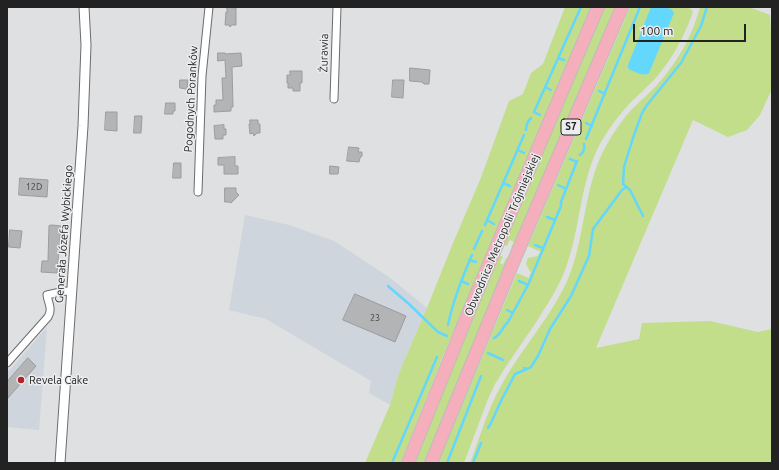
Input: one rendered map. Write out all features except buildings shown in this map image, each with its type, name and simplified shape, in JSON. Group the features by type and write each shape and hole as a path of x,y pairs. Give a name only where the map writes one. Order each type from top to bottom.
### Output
{"highway":[{"name":"Obwodnica Metropolii Trójmiejskiej","path":"408,463 492,256 598,7"},
{"name":"Obwodnica Metropolii Trójmiejskiej","path":"431,463 512,265 622,7"}],"main road":[{"name":"Generała Józefa Wybickiego","path":"60,463 84,126 86,45 84,7"}],"street":[{"name":"Pogodnych Poranków","path":"198,192 202,76 209,7"},
{"name":"Żurawia","path":"334,99 336,7"},
{"path":"7,363 50,314 50,304 47,295 65,291 71,292"}],"shaded area":[{"path":"245,215 289,225 334,241 389,277 427,308 398,376 390,405 369,393 371,381 266,319 229,310"},
{"path":"47,327 39,430 7,427 7,373"}],"green space":[{"path":"565,7 592,7 443,356 401,463 365,463 390,405 404,361 480,180 509,101 523,94 531,73 543,64"},
{"path":"605,7 618,7 515,250 511,248 514,242 510,240 507,246 503,245"},
{"path":"630,7 686,7 691,9 693,12 686,30 672,56 654,80 622,112 601,142 588,173 574,238 565,270 556,290 537,321 495,384 464,463 438,463 517,273 529,278 531,273 526,264 528,258 538,256 541,252 528,246"},
{"path":"700,7 749,7 770,15 772,89 760,115 747,130 728,137 693,120 596,348 639,339 642,323 710,321 758,332 772,329 772,463 470,463 497,393 518,358 545,319 568,279 574,263 593,178 606,146 615,131 632,109 656,86 671,68 693,29"},
{"path":"499,255 503,257 500,263 503,265 506,258 510,260 426,463 413,463 450,370"}],"water":[{"path":"651,7 667,7 674,13 649,73 642,74 630,70 628,65"}],"waterway":[{"path":"534,112 581,7"},
{"path":"586,139 640,7"},
{"path":"643,216 630,190 623,184 624,167 642,113 681,63 701,26 707,7"},
{"path":"558,58 564,60"},
{"path":"545,87 551,90"},
{"path":"599,91 605,94"},
{"path":"534,112 540,115"},
{"path":"526,130 527,124 531,118"},
{"path":"586,123 592,126"},
{"path":"485,225 524,135"},
{"path":"580,155 584,150 584,144"},
{"path":"518,150 524,153"},
{"path":"570,159 577,162"},
{"path":"494,338 508,322 528,285 561,206 561,202 577,161"},
{"path":"503,183 510,186"},
{"path":"558,185 566,189"},
{"path":"524,368 527,369 531,367 538,356 550,329 571,296 589,256 593,229 622,190 627,187"},
{"path":"547,217 555,220"},
{"path":"487,220 494,224"},
{"path":"474,249 482,231"},
{"path":"535,245 543,248"},
{"path":"448,325 458,289 472,255"},
{"path":"469,260 476,262"},
{"path":"461,281 468,284"},
{"path":"519,281 528,285"},
{"path":"388,286 438,332 447,336"},
{"path":"507,310 513,313"},
{"path":"488,353 503,360"},
{"path":"392,463 437,357"},
{"path":"488,428 515,374 527,369"},
{"path":"447,463 481,376"},
{"path":"473,463 481,443"}],"place":[{"name":"Revela Cake","path":"21,380"}]}
